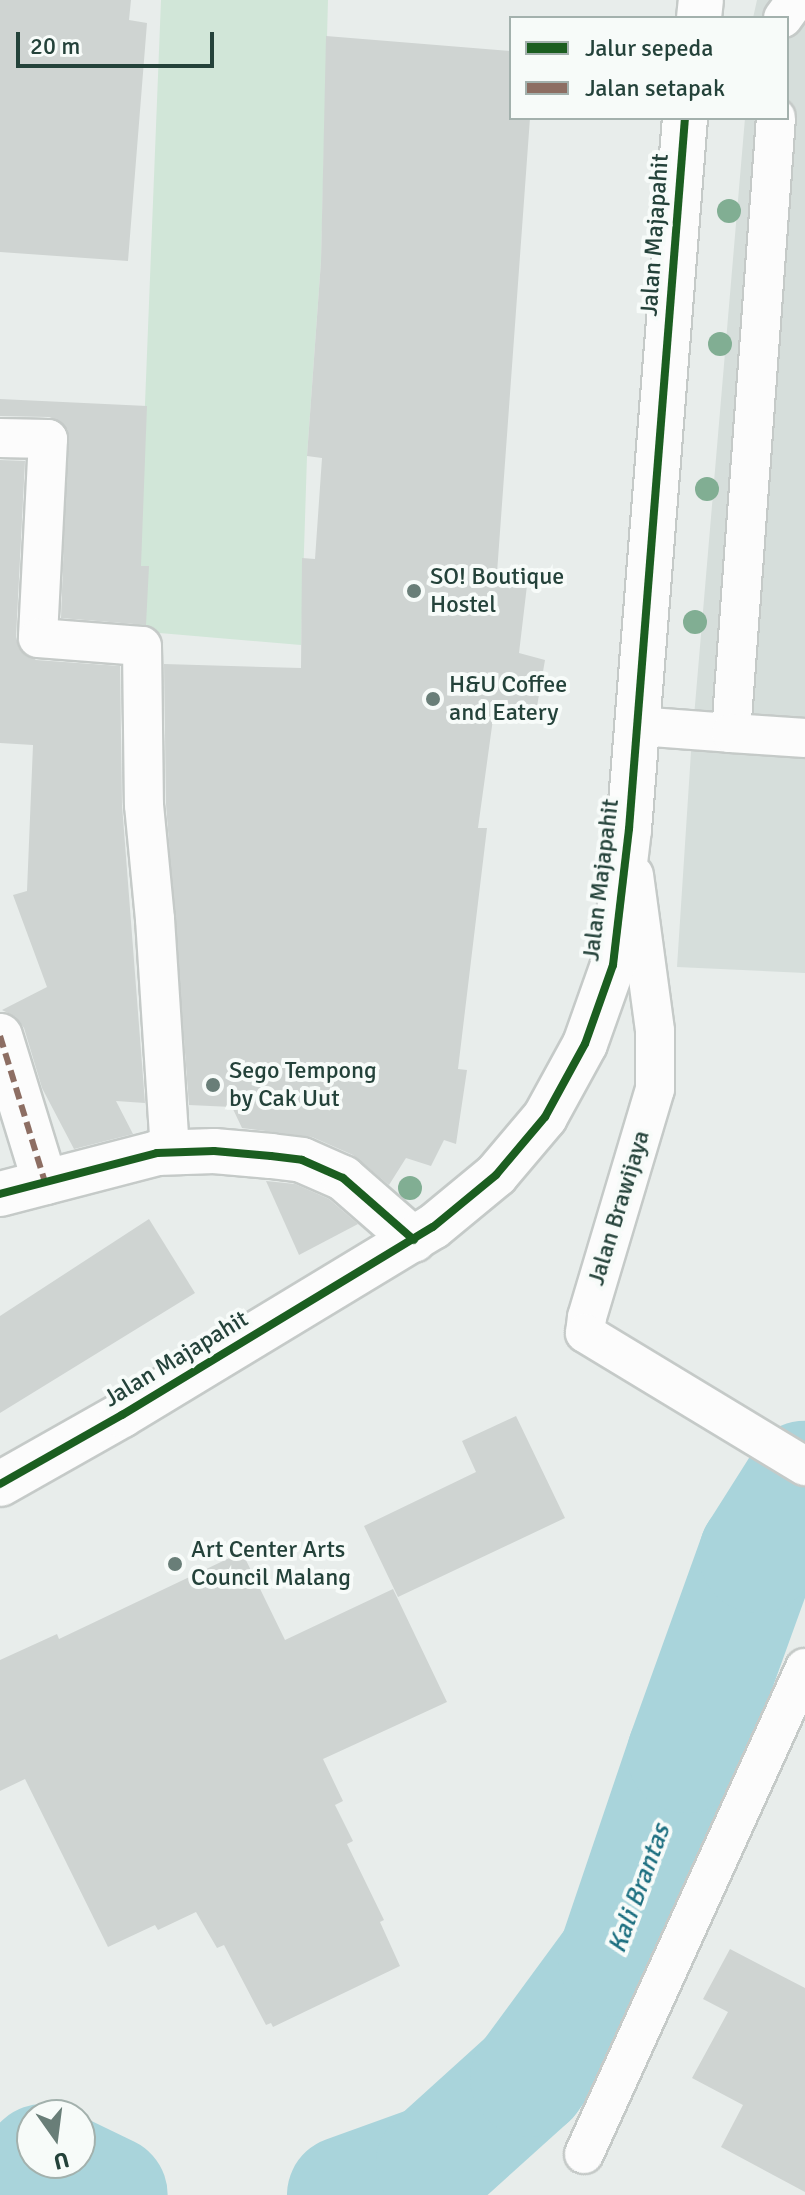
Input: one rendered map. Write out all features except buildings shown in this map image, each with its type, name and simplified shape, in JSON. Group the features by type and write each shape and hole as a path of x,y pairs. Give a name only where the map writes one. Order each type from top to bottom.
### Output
{"street":[{"name":"Jalan Majapahit","path":"0,1484 122,1415 414,1240 496,1175 545,1117 585,1044 613,965 629,829 685,120"},
{"path":"3,1053 45,1182"},
{"path":"0,1194 157,1153 214,1151 302,1160 343,1178 414,1240"}],"lane":[{"path":"731,733 776,120"},
{"path":"0,438 48,439 38,638 142,646 144,805 155,919 170,1153"},
{"path":"638,726 805,738"},
{"name":"Jalan Brawijaya","path":"629,829 644,970 655,1031 655,1089 591,1303 585,1333 805,1466"},
{"path":"584,2154 805,1668"}],"shaded area":[{"path":"757,0 805,0 805,973 677,967 691,752 745,120 789,120 789,16 753,16"}],"green space":[{"path":"161,0 328,0 321,261 307,456 301,645 136,631"}],"waterway":[{"name":"Kali Brantas","path":"346,2195 435,2163 529,2078 617,1958 758,1554 805,1480"},
{"name":"Kali Brantas","path":"76,2179 109,2195"}],"marked path":[{"path":"0,1036 45,1182"}],"cycle path":[{"path":"0,1484 122,1415 433,1227 496,1175 545,1117 585,1044 613,965 629,829 685,120"},
{"path":"0,1194 157,1153 214,1151 271,1156 302,1160 343,1178 414,1240"}],"place":[{"name":"SO! Boutique Hostel","path":"414,591"},
{"name":"H&U Coffee and Eatery","path":"433,699"},
{"name":"Sego Tempong by Cak Uut","path":"213,1085"},
{"name":"Art Center Arts Council Malang","path":"175,1564"}]}
